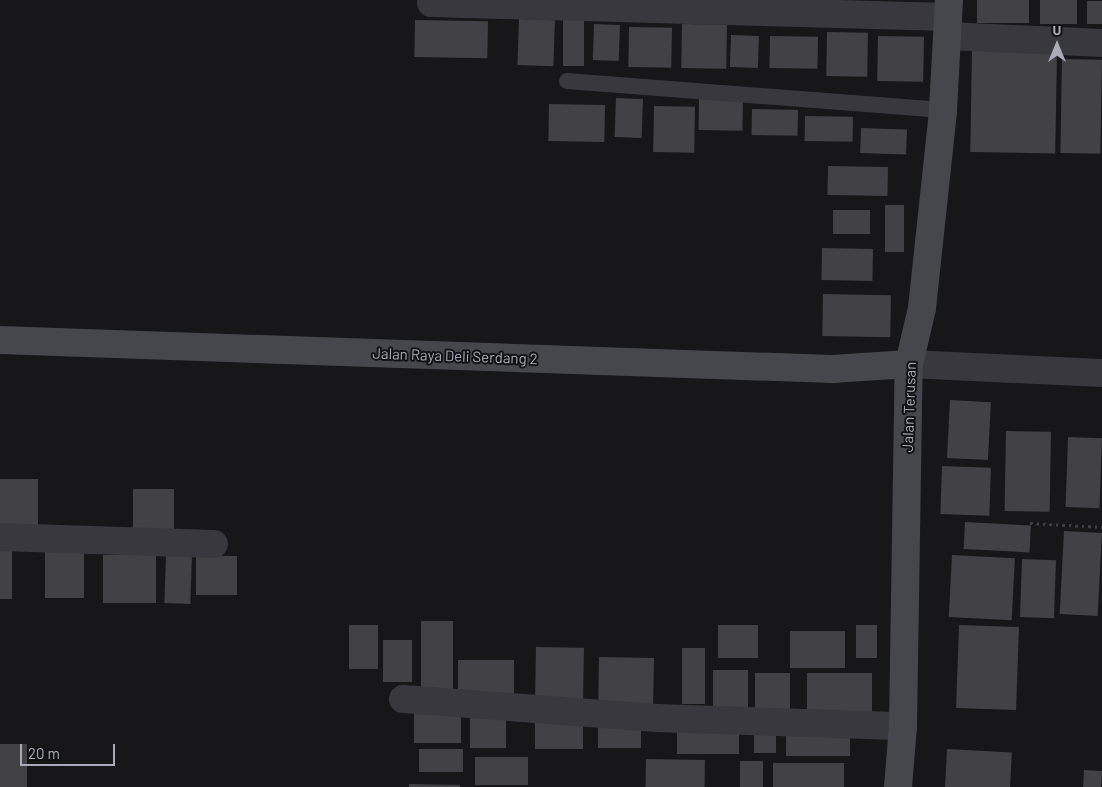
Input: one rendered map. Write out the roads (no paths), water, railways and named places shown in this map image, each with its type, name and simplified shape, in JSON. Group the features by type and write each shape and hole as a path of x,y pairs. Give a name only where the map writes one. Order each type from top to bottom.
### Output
{"street":[{"path":"431,3 949,18 1102,43"},
{"name":"Jalan Terusan","path":"898,787 902,726 909,364 922,308 943,110 949,18"},
{"name":"Jalan Raya Deli Serdang 2","path":"0,340 832,369 909,364"},
{"path":"909,364 1102,373"},
{"path":"0,537 214,544"},
{"path":"403,699 656,718 902,726"}],"lane":[{"path":"567,81 943,110"}]}
